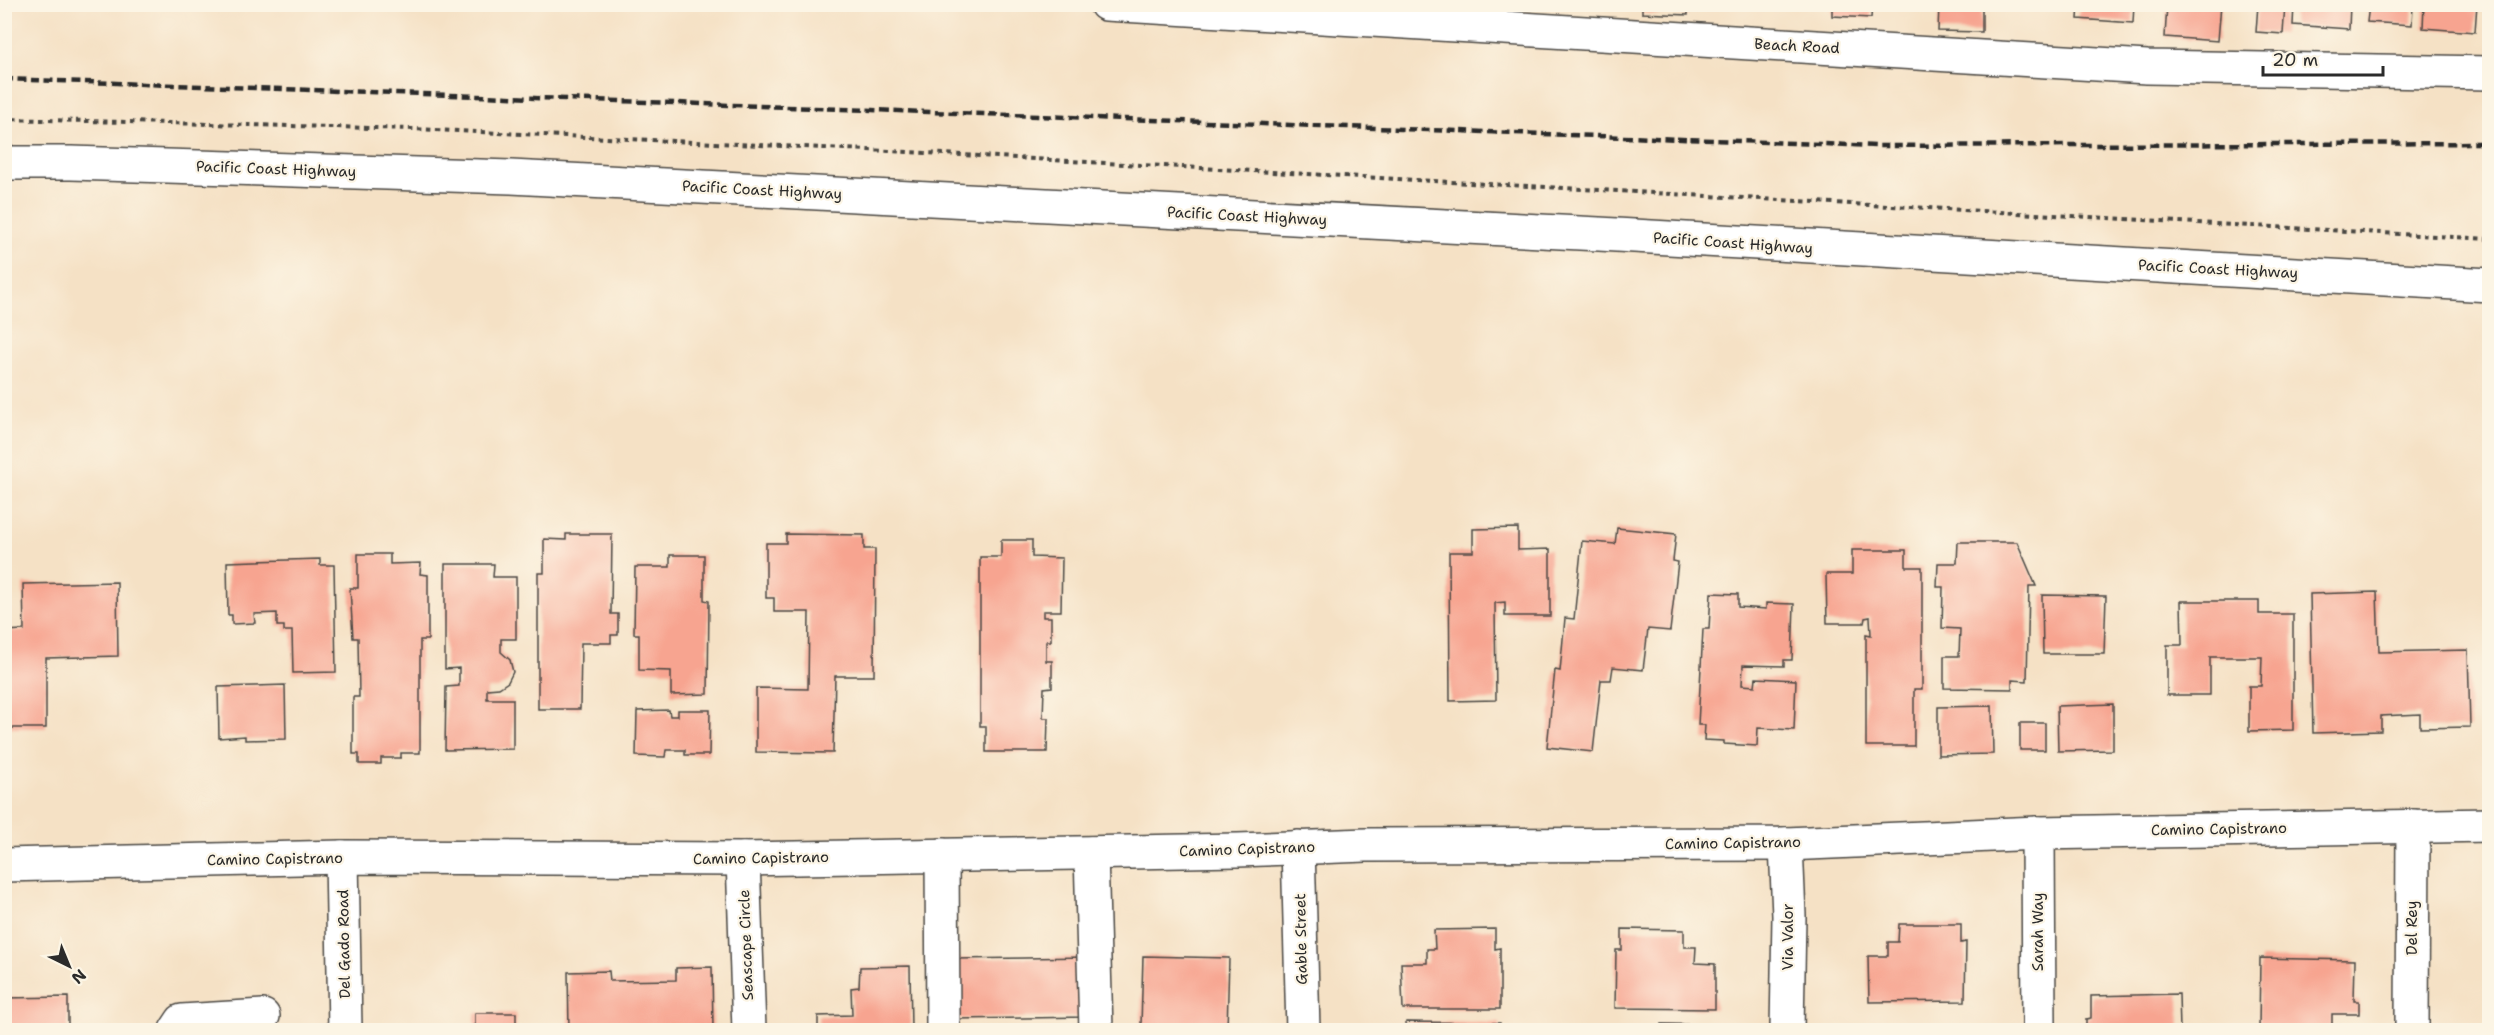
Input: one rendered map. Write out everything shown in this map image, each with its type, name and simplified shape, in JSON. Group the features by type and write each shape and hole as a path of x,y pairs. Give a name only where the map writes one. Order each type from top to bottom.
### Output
{"main road":[{"name":"Beach Road","path":"1106,4 2147,67 2490,74"},
{"name":"Pacific Coast Highway","path":"4,163 83,163 511,177 1575,233 2490,285"},
{"name":"Del Rey","path":"2412,1030 2413,825"},
{"name":"Camino Capistrano","path":"4,865 342,857 743,859 1298,847 1786,844 2038,832 2490,825"},
{"name":"Sarah Way","path":"2038,832 2039,1030"},
{"name":"Via Valor","path":"1786,844 1789,916 1787,1030"},
{"name":"Gable Street","path":"1298,847 1303,1030"},
{"path":"1091,853 1096,1030"},
{"path":"942,855 943,1030"},
{"name":"Del Gado Road","path":"342,857 345,1030"},
{"name":"Seascape Circle","path":"743,859 749,1030"},
{"path":"176,1030 182,1021 263,1016"}],"path":[{"path":"4,119 414,129 865,149 2490,239"}],"building":[{"path":"1642,4 1688,4 1688,15 1642,13"},
{"path":"1832,4 1872,4 1871,18 1832,16"},
{"path":"1939,4 1982,4 1982,32 1938,31"},
{"path":"2079,4 2134,4 2133,23 2078,19"},
{"path":"2167,4 2221,4 2218,41 2165,37"},
{"path":"2258,4 2285,4 2283,34 2256,32"},
{"path":"2294,4 2350,4 2349,29 2293,25"},
{"path":"2424,4 2477,4 2475,32 2423,28"},
{"path":"2369,5 2413,5 2412,25 2367,22"},
{"path":"1518,528 1518,550 1550,549 1550,616 1505,616 1505,602 1495,603 1496,700 1450,701 1449,552 1473,552 1473,529"},
{"path":"1617,528 1676,534 1673,561 1678,562 1670,631 1648,629 1643,670 1613,667 1611,680 1601,680 1593,752 1547,747 1555,670 1560,671 1565,618 1574,619 1582,541 1615,544"},
{"path":"566,534 612,534 611,614 618,614 618,635 611,635 611,643 581,643 580,709 538,709 538,573 544,573 544,539 566,540"},
{"path":"786,534 864,535 864,549 875,549 874,676 835,676 833,753 756,752 756,688 808,689 809,612 774,612 774,598 766,598 766,543 786,543"},
{"path":"1001,540 1032,540 1032,557 1062,558 1061,611 1043,611 1043,617 1051,617 1051,641 1046,641 1046,661 1052,661 1052,687 1044,688 1043,718 1048,718 1047,752 986,752 986,726 980,726 980,557 1001,557"},
{"path":"1958,542 2017,542 2036,586 2029,586 2027,681 2012,680 2012,689 1944,688 1944,656 1959,656 1960,629 1942,628 1943,587 1937,587 1938,563 1957,563"},
{"path":"1852,550 1906,550 1906,567 1922,567 1922,689 1914,689 1914,746 1866,746 1866,634 1871,635 1870,617 1865,618 1864,623 1827,623 1826,574 1852,574"},
{"path":"358,554 390,554 390,564 421,563 420,574 428,575 428,640 420,640 420,753 401,753 401,758 381,758 381,764 359,764 359,754 353,754 353,697 359,697 358,638 353,638 350,588 358,588"},
{"path":"670,555 704,555 704,600 709,601 708,694 671,695 671,671 639,670 639,634 634,634 635,567 670,567"},
{"path":"320,559 320,565 334,565 336,672 293,673 292,631 284,631 284,626 277,626 277,613 254,614 255,623 232,624 232,615 228,615 227,562"},
{"path":"445,564 494,564 493,577 516,577 516,639 501,639 501,652 510,660 513,672 508,682 499,688 487,689 487,699 513,699 513,749 445,750 446,687 459,686 459,668 445,669"},
{"path":"117,582 118,656 46,658 46,728 4,728 4,631 24,630 23,584"},
{"path":"2377,592 2379,652 2468,650 2470,727 2420,728 2420,714 2381,716 2381,731 2313,733 2310,594"},
{"path":"1711,593 1738,594 1738,607 1766,609 1766,603 1794,604 1792,660 1784,660 1784,666 1743,665 1742,685 1755,686 1756,678 1796,680 1794,730 1758,728 1757,746 1704,740 1705,725 1698,725 1703,629 1709,629"},
{"path":"2042,595 2106,596 2104,654 2043,654"},
{"path":"2181,601 2259,601 2259,614 2293,614 2293,730 2249,731 2249,686 2261,686 2262,657 2210,657 2210,695 2167,695 2167,645 2182,645"},
{"path":"285,685 286,739 245,740 245,736 219,738 218,687"},
{"path":"2113,704 2113,750 2058,751 2057,706"},
{"path":"1992,706 1993,754 1938,755 1938,707"},
{"path":"669,710 670,716 678,716 678,710 710,710 709,755 685,755 685,750 666,750 665,757 636,756 637,711"},
{"path":"2020,723 2045,723 2045,750 2020,750"},
{"path":"1899,924 1961,924 1961,943 1966,942 1965,1001 1869,1002 1868,956 1888,956 1888,942 1898,942"},
{"path":"1495,929 1495,949 1500,948 1500,1009 1403,1009 1401,963 1427,963 1427,949 1435,949 1434,930"},
{"path":"1622,929 1684,930 1684,947 1696,947 1695,963 1715,964 1715,1009 1615,1008 1616,950 1622,950"},
{"path":"1143,956 1229,958 1227,1030 1181,1030 1181,1027 1141,1026"},
{"path":"1087,957 1087,1017 954,1019 953,959"},
{"path":"2260,958 2355,960 2354,1001 2359,1001 2359,1014 2332,1014 2332,1029 2259,1028"},
{"path":"910,966 911,1030 818,1030 818,1016 852,1015 851,988 859,987 860,967"},
{"path":"712,967 713,1030 569,1030 568,972 609,971 610,981 676,980 676,968"},
{"path":"2179,994 2180,1030 2086,1030 2086,1019 2091,1018 2091,996"},
{"path":"68,997 68,1030 4,1030 4,998"},
{"path":"475,1013 516,1013 516,1030 475,1030"},
{"path":"1406,1022 1500,1023 1500,1030 1406,1030"},
{"path":"1662,1024 1714,1025 1714,1030 1662,1030"}],"railway":[{"path":"4,79 1878,146 2490,143"}]}
